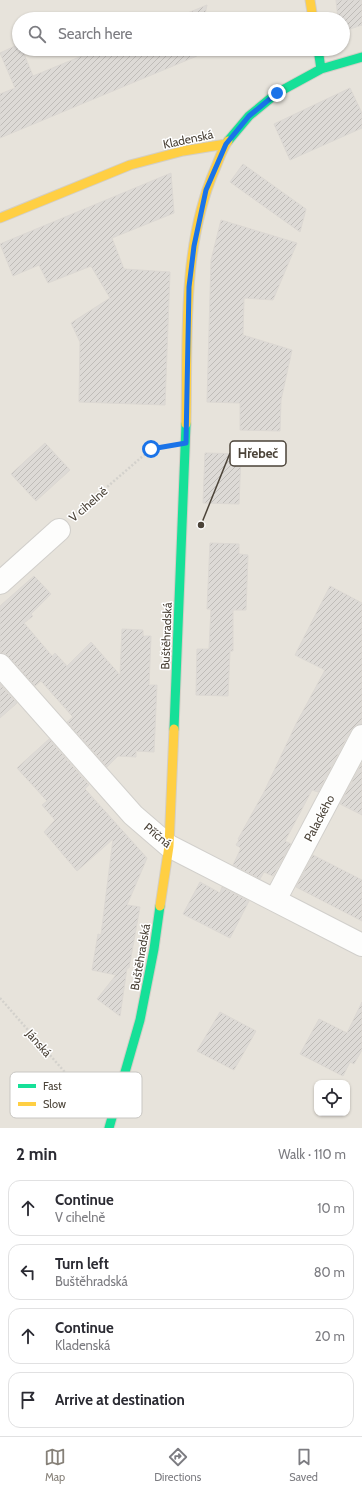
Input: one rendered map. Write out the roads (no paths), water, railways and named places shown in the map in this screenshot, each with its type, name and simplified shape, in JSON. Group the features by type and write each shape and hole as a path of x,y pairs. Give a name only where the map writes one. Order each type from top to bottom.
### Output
{"street":[{"path":"310,0 312,12"},
{"path":"319,56 321,69"},
{"name":"Kladenská","path":"0,218 130,165 183,151 226,144 249,116 277,93 321,69 362,57"},
{"name":"Buštěhradská","path":"125,1072 140,1020 154,949 170,846 186,443 189,287 194,246 206,190 226,144"},
{"name":"V cihelně","path":"0,583 59,530"},
{"name":"Příčná","path":"0,665 133,815 170,846 362,945"},
{"name":"Palackého","path":"275,900 362,736"}],"place":[{"name":"Hřebeč","path":"201,525"}]}
